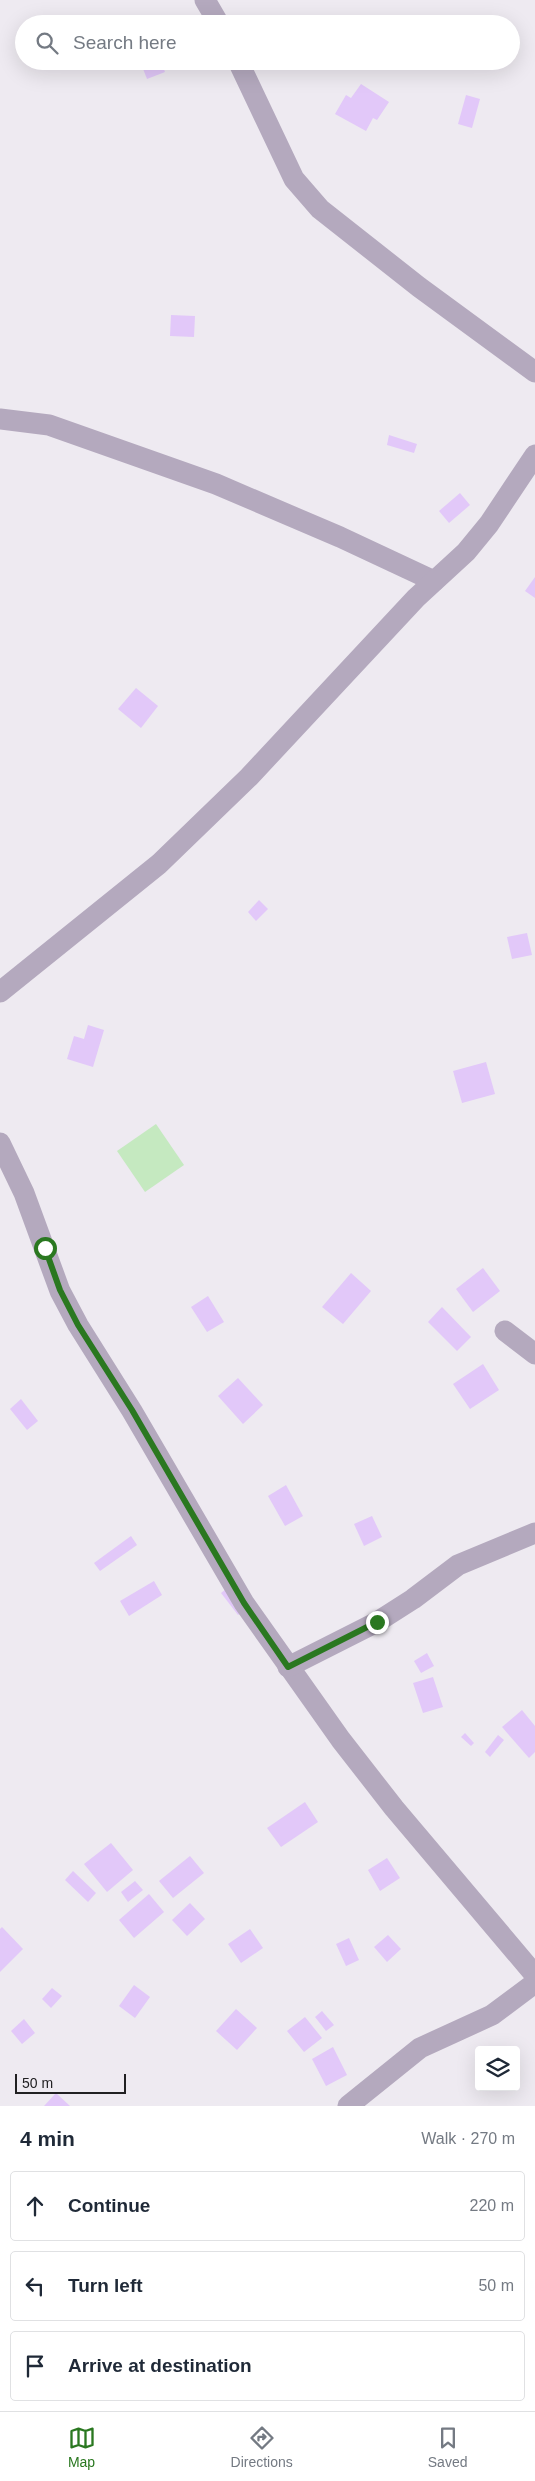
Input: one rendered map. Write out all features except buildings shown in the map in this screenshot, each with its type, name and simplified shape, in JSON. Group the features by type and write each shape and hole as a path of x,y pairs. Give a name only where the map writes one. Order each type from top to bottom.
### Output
{"street":[{"path":"205,0 214,15"},
{"path":"242,70 294,179 320,209 419,287 535,372"},
{"path":"0,419 49,425 142,460 216,484 340,537 434,581"},
{"path":"0,992 160,864 256,770 434,581 466,552 489,524 535,455"},
{"path":"0,1143 24,1193 60,1290 78,1325 132,1410 244,1603 288,1667 394,1808 535,1975"},
{"path":"505,1331 535,1354"},
{"path":"288,1667 377,1622 413,1600 458,1565 535,1533"},
{"path":"348,2106 420,2048 492,2015 535,1983"}],"green space":[{"path":"156,1124 184,1165 145,1192 117,1151"}],"route":[{"path":"45,1248 60,1290 78,1325 132,1410 244,1603 288,1667 377,1622"}]}
